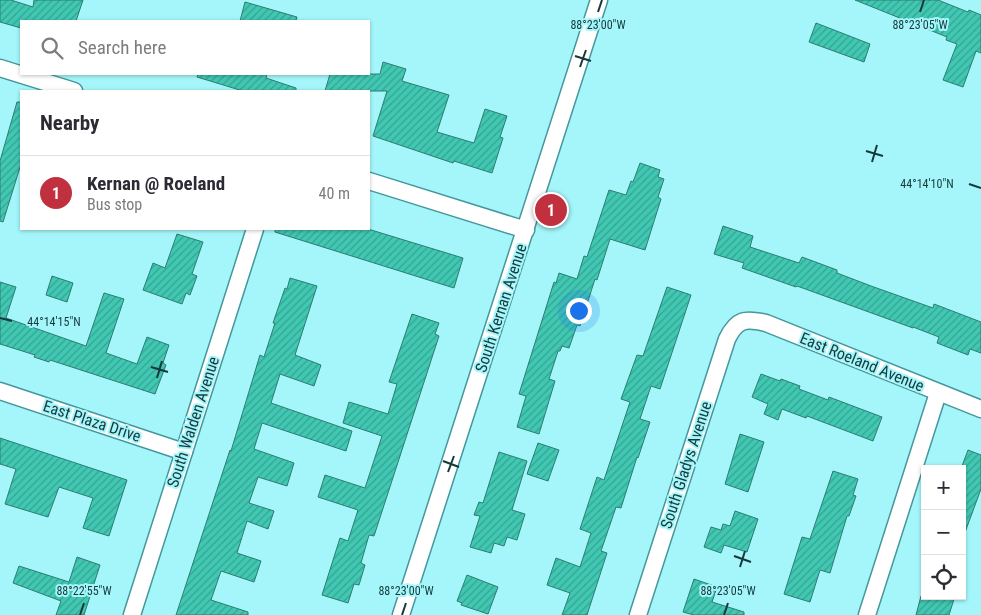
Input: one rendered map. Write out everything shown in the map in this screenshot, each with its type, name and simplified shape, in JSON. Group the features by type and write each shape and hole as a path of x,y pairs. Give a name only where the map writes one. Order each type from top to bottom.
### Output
{"street":[{"name":"South Kernan Avenue","path":"402,615 599,0"},
{"path":"0,68 20,74"},
{"path":"23,75 71,90"},
{"path":"370,181 526,230"},
{"name":"South Walden Avenue","path":"132,615 255,230"},
{"name":"East Roeland Avenue","path":"742,321 753,320 766,323 981,409"},
{"name":"South Gladys Avenue","path":"638,615 727,338 735,325 742,321"},
{"name":"East Plaza Drive","path":"0,391 184,452"},
{"path":"867,615 938,393"}],"building":[{"path":"0,0 11,0 33,7 34,0 83,0 76,20 20,20 20,28 0,22"},
{"path":"855,0 938,0 981,15 981,53 976,51 963,87 943,80 957,44 946,40 947,37"},
{"path":"245,2 297,17 296,20 240,20"},
{"path":"816,23 870,44 864,62 809,42"},
{"path":"383,62 406,69 402,81 449,95 437,132 474,143 485,109 507,116 500,137 503,138 492,173 454,161 453,163 373,136 387,91 325,90 330,75 380,74"},
{"path":"198,75 267,75 266,78 296,88 296,90 240,90 197,77"},
{"path":"17,102 20,102 20,167 3,222 0,221 0,161"},
{"path":"640,163 660,170 658,177 664,179 658,197 661,199 645,250 610,239 580,326 577,325 569,348 562,346 560,351 558,351 549,379 555,381 539,434 517,427 526,396 519,394 554,282 556,283 559,273 577,279 584,256 587,257 609,190 626,195"},
{"path":"723,226 753,236 750,247 799,263 802,257 837,270 837,273 871,286 933,308 934,304 981,322 981,353 970,349 968,355 937,343 939,337 742,268 744,263 714,254"},
{"path":"275,230 370,230 463,258 454,288 275,232"},
{"path":"177,234 203,242 192,274 197,276 190,295 186,293 182,304 143,290 153,263 165,268"},
{"path":"52,276 73,283 67,302 46,295"},
{"path":"290,278 317,286 295,355 321,365 314,386 280,374 271,403 352,431 346,451 262,423 254,449 294,463 287,486 258,477 249,503 274,511 268,529 247,521 237,553 261,561 254,582 221,571 211,600 248,612 248,615 176,615 231,451 260,355 264,357 275,323 273,323"},
{"path":"0,282 16,287 6,318 86,346 104,293 124,299 106,353 137,364 147,337 169,345 163,363 166,365 155,394 50,360 49,362 34,357 35,355 0,344"},
{"path":"667,287 691,295 660,389 651,386 640,419 650,422 621,508 616,507 601,551 607,553 587,615 562,615 570,593 547,585 556,558 580,567 591,533 580,529 597,477 604,480 630,402 621,399 637,355 643,356"},
{"path":"412,314 439,323 435,334 439,336 374,536 369,535 361,563 365,565 359,585 354,584 348,603 322,595 340,538 348,541 358,510 318,497 325,475 365,488 382,436 343,423 349,402 388,414 397,384 389,382"},
{"path":"761,374 800,386 799,389 828,400 829,397 882,417 873,441 807,416 806,418 782,409 778,420 764,414 768,404 752,397"},
{"path":"740,434 764,442 748,492 725,484"},
{"path":"0,438 127,480 109,536 83,528 93,498 59,487 48,517 5,504 16,469 0,464"},
{"path":"538,443 559,450 548,481 527,474"},
{"path":"968,450 981,455 981,489 966,530 966,465 962,465"},
{"path":"499,452 527,461 512,510 525,514 517,540 507,537 504,546 494,543 491,553 470,547 480,516 474,515 479,502 483,503"},
{"path":"833,471 858,479 853,495 856,496 849,516 847,516 830,573 820,570 810,602 784,594 802,537 810,539"},
{"path":"735,511 758,519 747,552 724,545 721,553 704,547 711,527 721,530 723,524 730,526"},
{"path":"77,557 100,565 84,615 56,615 61,601 13,583 19,566 69,582"},
{"path":"467,575 498,587 488,614 461,605 462,603 457,601"},
{"path":"694,579 717,587 712,602 744,612 744,615 694,615 683,612"},
{"path":"921,596 921,600 954,600 949,615 916,615"}],"place":[{"name":"Kernan @ Roeland","path":"551,210"}]}
